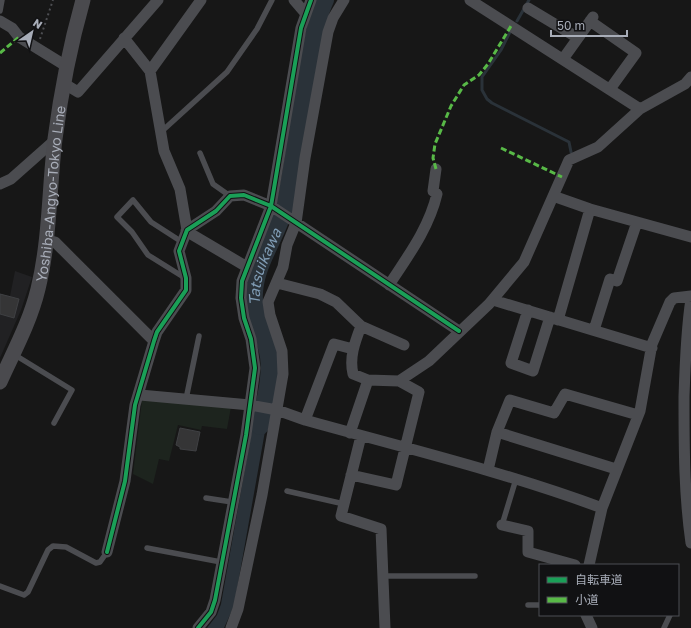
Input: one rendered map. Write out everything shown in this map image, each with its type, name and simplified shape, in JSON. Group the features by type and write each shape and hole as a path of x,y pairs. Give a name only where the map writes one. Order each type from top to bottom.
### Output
{"main road":[{"name":"Yoshiba-Angyo-Tokyo Line","path":"0,382 32,310 38,289 47,240 55,140 63,83 83,0"}],"street":[{"path":"63,83 78,92 158,0"},
{"path":"150,71 201,0"},
{"path":"294,0 306,14"},
{"path":"198,628 211,612 251,405 255,357 244,318 241,298 242,281 273,208 284,118 301,28 311,0"},
{"path":"231,628 235,622 271,449 275,409 283,374 282,351 270,315 268,302 269,296 277,283 286,258 287,246 328,32 333,18 344,0"},
{"path":"470,0 640,109"},
{"path":"528,8 578,38"},
{"path":"563,59 591,19 636,53 610,90"},
{"path":"0,20 12,28 19,37 66,66"},
{"path":"107,552 125,481 135,405 140,395 154,341 157,332 186,290 186,278 179,251 187,230 180,189 164,151 150,71 124,38"},
{"path":"399,381 429,361 493,300 524,262 569,160 598,147 640,109 685,84 691,77"},
{"path":"0,184 11,180 55,140"},
{"path":"389,285 418,240 433,210 437,194 434,190 436,169"},
{"path":"187,230 216,211 230,196 244,195 273,208 459,331"},
{"path":"553,196 590,209 691,237"},
{"path":"528,310 511,363 533,371 554,318 590,209"},
{"path":"594,330 610,279 617,281 637,222"},
{"path":"187,230 247,267"},
{"path":"47,240 55,242 154,341"},
{"path":"277,283 320,294 336,302 361,326 404,345"},
{"path":"589,564 602,508 638,415 652,348 670,302 674,298 691,296"},
{"path":"691,299 685,367 684,474 691,543"},
{"path":"493,300 652,348"},
{"path":"351,475 396,484 419,392 399,381 368,380 352,374 350,365 353,348 361,326"},
{"path":"305,420 334,344 353,348"},
{"path":"368,380 356,434 351,475 341,516 380,529 385,628"},
{"path":"488,470 497,432 510,400 554,413 565,394 638,415"},
{"path":"140,395 251,405 275,409 305,420 488,470 602,508"},
{"path":"497,432 616,469"},
{"path":"502,525 528,531 528,552 571,564"},
{"path":"586,616 592,628"}],"lane":[{"path":"0,11 2,0"},
{"path":"161,132 231,67 257,29 272,0"},
{"path":"200,153 213,184 230,196"},
{"path":"182,242 151,222 133,200 117,217 148,254 186,278"},
{"path":"186,399 199,336"},
{"path":"13,354 72,390 54,423"},
{"path":"502,525 516,479"},
{"path":"287,491 344,504"},
{"path":"206,498 232,502"},
{"path":"0,586 24,595 28,592 48,550 53,546 66,547 96,563 100,562 107,552"},
{"path":"147,548 221,562"},
{"path":"383,576 475,576"},
{"path":"528,605 539,605"},
{"path":"664,628 670,616"}],"path":[{"path":"37,45 53,0"}],"shaded area":[{"path":"15,271 32,277 21,310 0,358 0,294 10,296"},
{"path":"142,400 231,407 227,429 202,426 201,430 178,425 169,461 159,459 153,484 133,474"},
{"path":"257,401 270,403 234,606 224,628 207,628 217,615 221,604"}],"building":[{"path":"0,294 19,299 14,318 0,314"},
{"path":"180,428 200,432 196,451 180,449 180,447 176,445"}],"waterway":[{"name":"Tatsuikawa","path":"260,426 269,383 270,365 267,349 255,309 254,292 259,270 282,216 285,205 306,74 316,27 325,0"},
{"path":"517,21 529,0"},
{"path":"510,32 501,50 482,77 482,90 487,99 492,103 569,142 571,152"}],"marked path":[{"path":"436,169 433,158 435,144 451,106 464,85 479,75 488,64 511,26"},
{"path":"0,53 19,37"},
{"path":"501,148 562,177"}],"cycle path":[{"path":"198,628 211,612 215,600 246,435 255,368 251,339 244,318 241,298 242,281 271,206 301,28 311,0"},
{"path":"107,552 125,481 135,405 154,341 157,332 186,290 186,278 179,251 187,230 216,211 230,196 244,195 271,206 459,331"}]}
